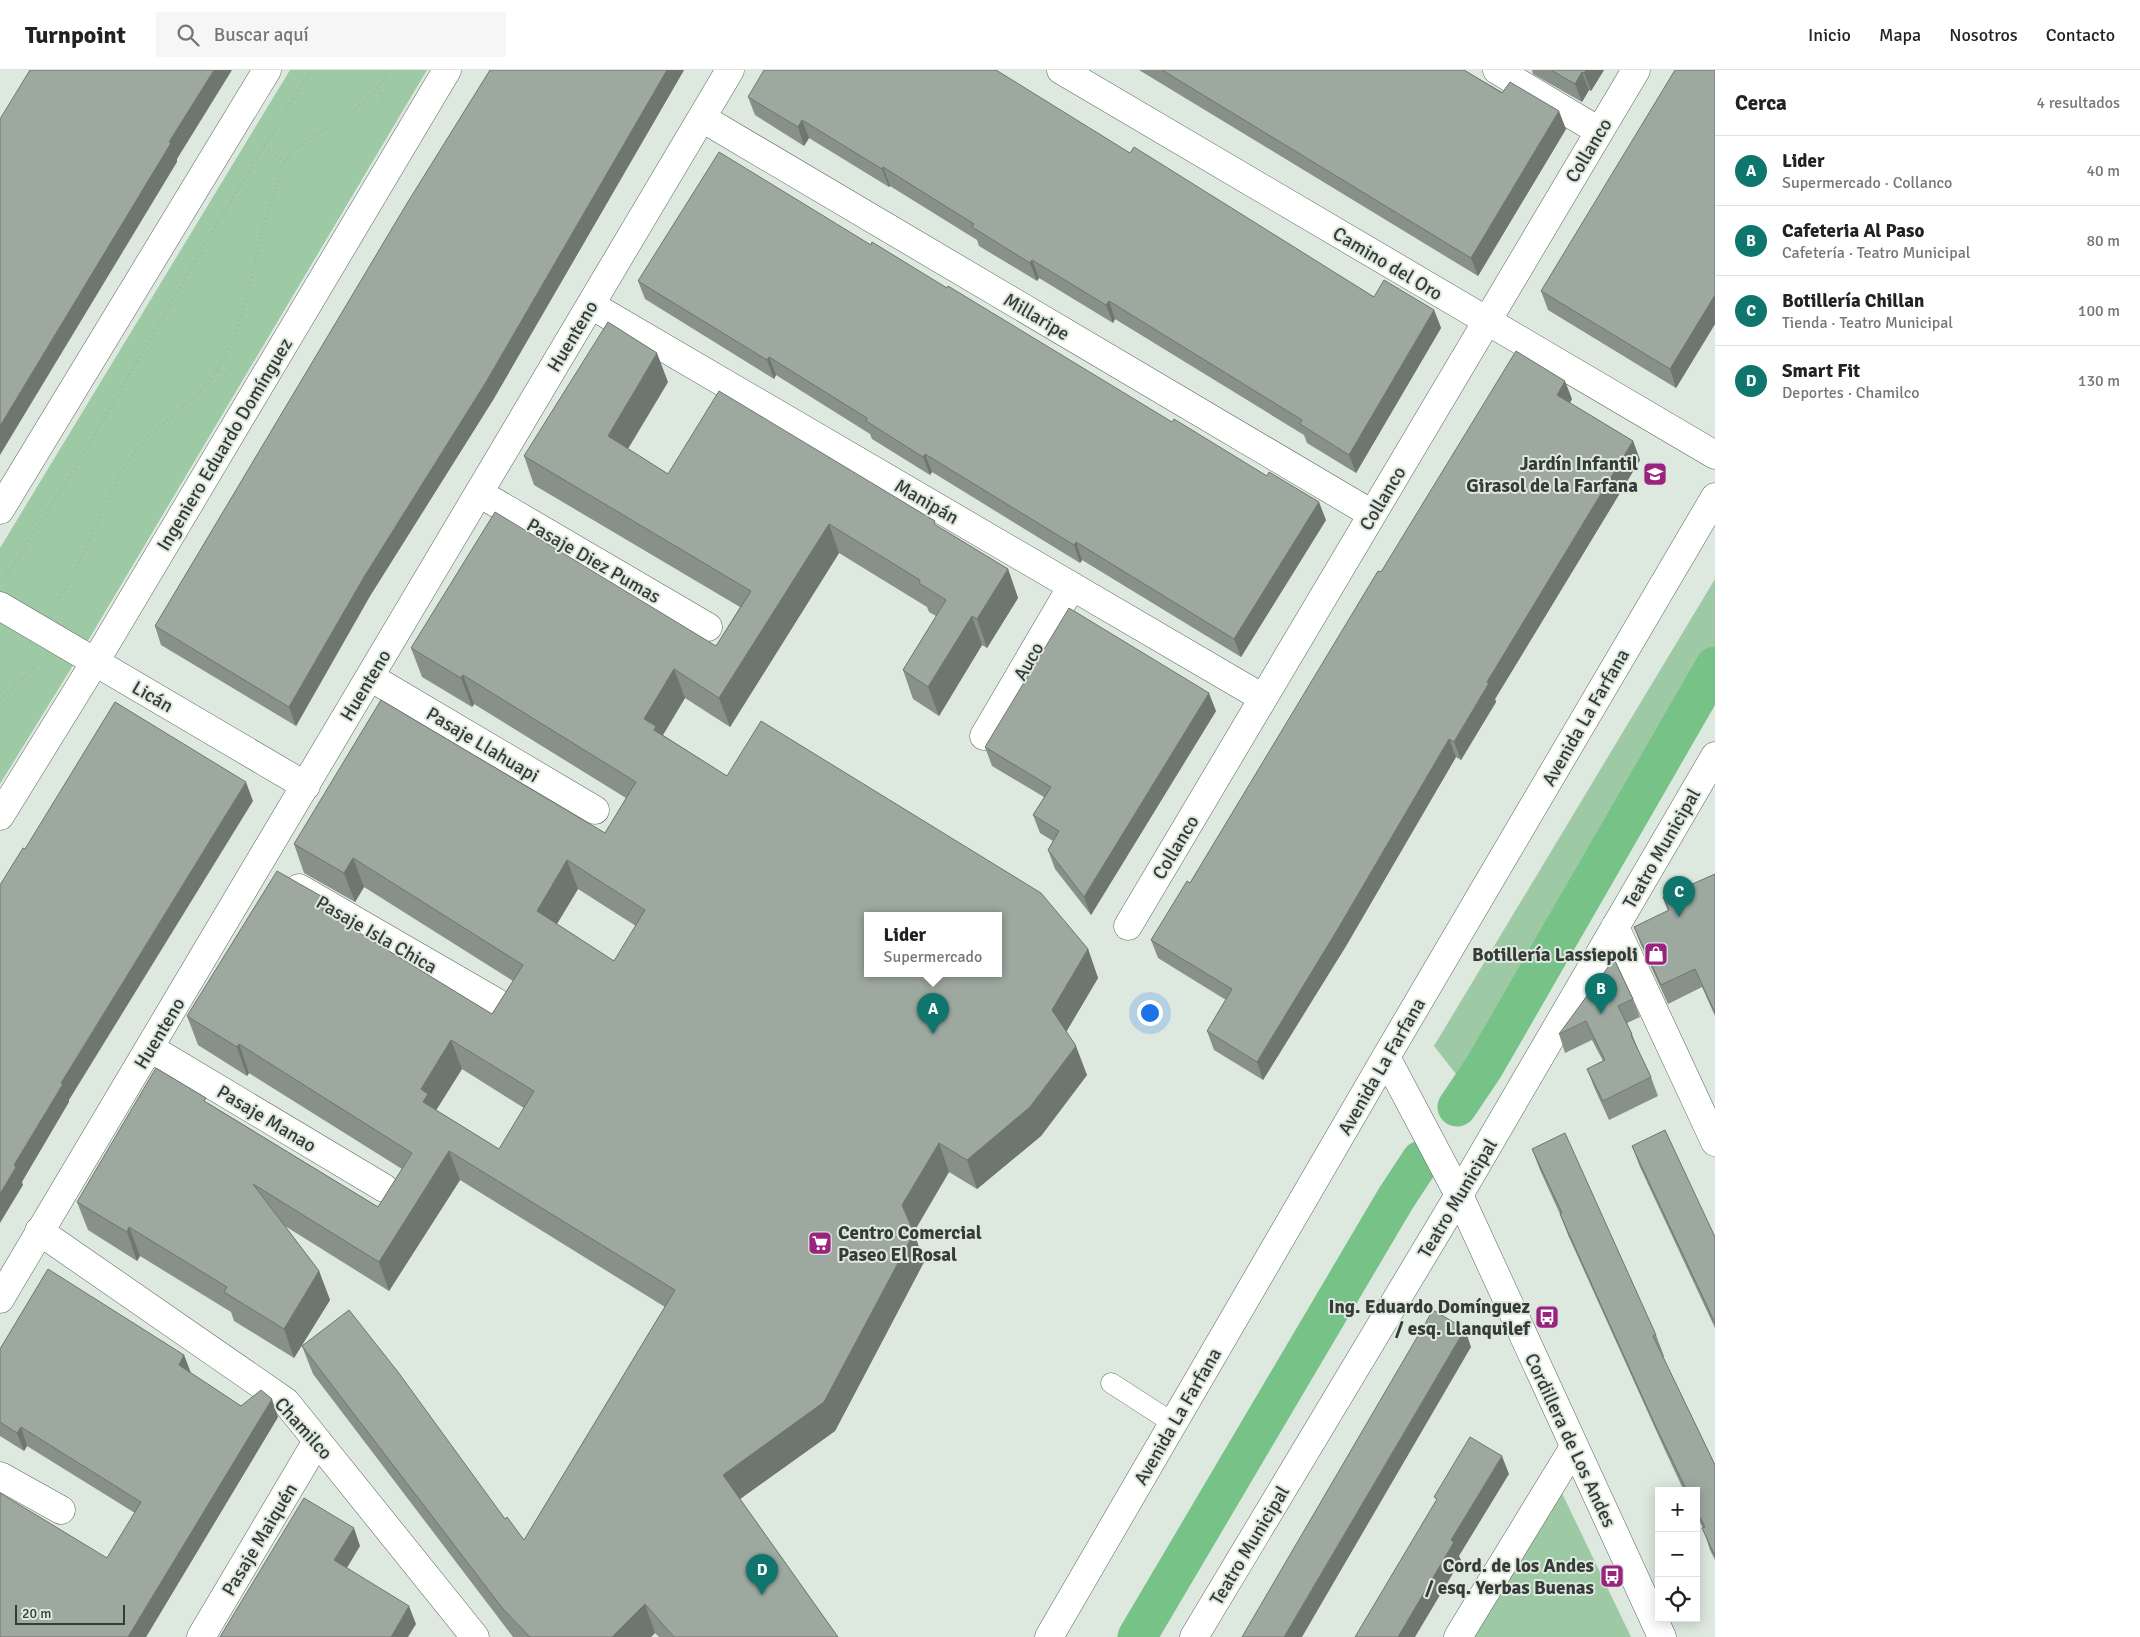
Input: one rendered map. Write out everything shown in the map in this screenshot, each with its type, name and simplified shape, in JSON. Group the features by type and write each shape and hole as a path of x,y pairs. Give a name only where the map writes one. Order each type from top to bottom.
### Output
{"street":[{"path":"0,510 267,70"},
{"name":"Ingeniero Eduardo Domínguez","path":"0,816 95,662 446,70"},
{"name":"Huenteno","path":"0,1299 730,70"},
{"name":"Camino del Oro","path":"1061,70 1715,455"},
{"path":"1497,70 1600,131"},
{"name":"Collanco","path":"1128,926 1636,70"},
{"name":"Millaripe","path":"702,118 1372,514"},
{"name":"Manipán","path":"591,305 1263,698"},
{"name":"Pasaje Diez Pumas","path":"480,493 708,627"},
{"name":"Avenida La Farfana","path":"1049,1637 1386,1057 1715,497"},
{"name":"Auco","path":"984,736 1072,586"},
{"name":"Licán","path":"0,606 306,786"},
{"name":"Pasaje Llahuapi","path":"370,677 595,810"},
{"name":"Teatro Municipal","path":"1194,1637 1459,1195 1715,756"},
{"name":"Pasaje Isla Chica","path":"259,865 496,1002"},
{"path":"1615,927 1715,1142"},
{"name":"Pasaje Manao","path":"150,1048 384,1188"},
{"name":"Cordillera de Los Andes","path":"1386,1057 1459,1195 1662,1637"},
{"name":"Chamilco","path":"39,1231 286,1402 462,1631"},
{"name":"Pasaje Maiquén","path":"201,1637 317,1441"},
{"path":"1458,1637 1574,1447"},
{"path":"0,1476 61,1510"}],"lane":[{"path":"1111,1383 1173,1423"}],"path":[{"path":"6,576 81,458 216,225 311,70"},
{"path":"55,604 84,554 111,492 135,452 152,432 207,384 220,366 243,309 268,208 285,161 302,142 375,93 384,80 387,70"},
{"path":"264,147 285,161"},
{"path":"0,700 38,664"}],"green space":[{"path":"290,70 427,70 83,649 0,784 0,548"},
{"path":"1715,579 1715,693 1474,1097 1434,1046"},
{"path":"1560,1489 1631,1637 1471,1637"}],"building":[{"path":"30,70 214,70 0,426 0,119"},
{"path":"490,70 667,70 486,382 364,577 289,707 155,626 406,205"},
{"path":"764,70 996,70 1130,153 1134,147 1374,297 1384,280 1434,310 1349,455 1300,424 1302,420 1109,301 1106,305 1032,260 1030,263 972,227 974,224 883,167 882,169 802,120 798,127 748,97"},
{"path":"1162,70 1464,70 1502,93 1510,82 1559,111 1471,258"},
{"path":"1551,70 1586,70 1584,73 1582,72 1575,84"},
{"path":"1675,70 1715,70 1715,295 1670,369 1541,291"},
{"path":"719,152 871,245 872,242 947,288 948,286 1172,422 1174,419 1267,476 1269,472 1319,502 1234,639 1076,542 1074,545 925,454 923,457 866,421 867,418 769,357 767,360 638,281"},
{"path":"608,322 657,353 608,436 668,474 719,391 935,521 934,524 1008,569 977,619 972,616 928,687 903,670 946,600 919,583 920,580 829,524 719,698 674,669 644,719 656,726 654,730 727,776 761,721 1041,893 1088,949 1052,1010 1076,1046 1030,1107 967,1160 939,1143 902,1205 914,1233 824,1402 723,1475 838,1637 674,1637 645,1604 612,1637 530,1637 503,1609 302,1346 349,1310 398,1372 505,1519 507,1517 524,1540 675,1290 449,1151 379,1262 253,1184 319,1271 284,1329 224,1292 227,1287 129,1227 127,1232 77,1202 156,1068 206,1098 204,1101 378,1207 412,1153 239,1044 237,1047 187,1016 277,871 328,900 322,910 492,1014 523,965 353,858 344,873 294,844 381,700 605,833 636,782 463,675 461,678 411,648 495,512 716,646 751,591 524,456","holes":["567,860 645,910 614,961 537,911","451,1040 534,1091 499,1149 423,1102 428,1094 421,1089"]},
{"path":"1516,351 1565,381 1557,395 1633,441 1487,682 1489,683 1454,742 1449,739 1339,927 1257,1062 1207,1031 1232,989 1151,940 1187,881 1190,883 1378,571 1381,572"},
{"path":"1069,608 1209,693 1084,897 1048,850 1059,831 1033,815 1051,787 985,747"},
{"path":"115,702 246,782 61,1083 63,1084 14,1165 16,1167 0,1194 0,885 23,848 25,849"},
{"path":"1715,874 1715,1013 1695,969 1661,985 1634,927 1669,910 1663,897"},
{"path":"1614,959 1633,999 1618,1006 1651,1077 1603,1101 1587,1069 1605,1060 1586,1021 1559,1034"},
{"path":"1665,1130 1715,1237 1715,1323 1632,1146"},
{"path":"1565,1133 1656,1335 1653,1336 1715,1465 1715,1556 1702,1528 1705,1527 1700,1518 1700,1487 1685,1487 1656,1427 1532,1149"},
{"path":"48,1269 184,1355 179,1365 241,1406 261,1390 272,1399 128,1637 0,1637 0,1493 107,1558 141,1502 21,1427 17,1433 0,1422 0,1349"},
{"path":"1433,1310 1465,1329 1284,1637 1242,1637"},
{"path":"1470,1437 1502,1456 1451,1540 1454,1542 1398,1637 1355,1637 1437,1499 1434,1497"},
{"path":"304,1498 354,1528 334,1560 409,1606 391,1637 220,1637"}],"waterway":[{"path":"1457,1107 1484,1067 1715,666"},
{"path":"1137,1637 1396,1198 1421,1160"}],"place":[{"name":"Jardín Infantil Girasol de la Farfana","path":"1655,474"},
{"name":"Botillería Chillan","path":"1679,917"},
{"name":"Botillería Lassiepoli","path":"1656,954"},
{"name":"Cafeteria Al Paso","path":"1601,1014"},
{"name":"Lider","path":"933,1034"},
{"name":"Centro Comercial Paseo El Rosal","path":"820,1243"},
{"name":"Ing. Eduardo Domínguez / esq. Llanquilef","path":"1547,1317"},
{"name":"Cord. de los Andes / esq. Yerbas Buenas","path":"1612,1576"},
{"name":"Smart Fit","path":"762,1595"}]}
